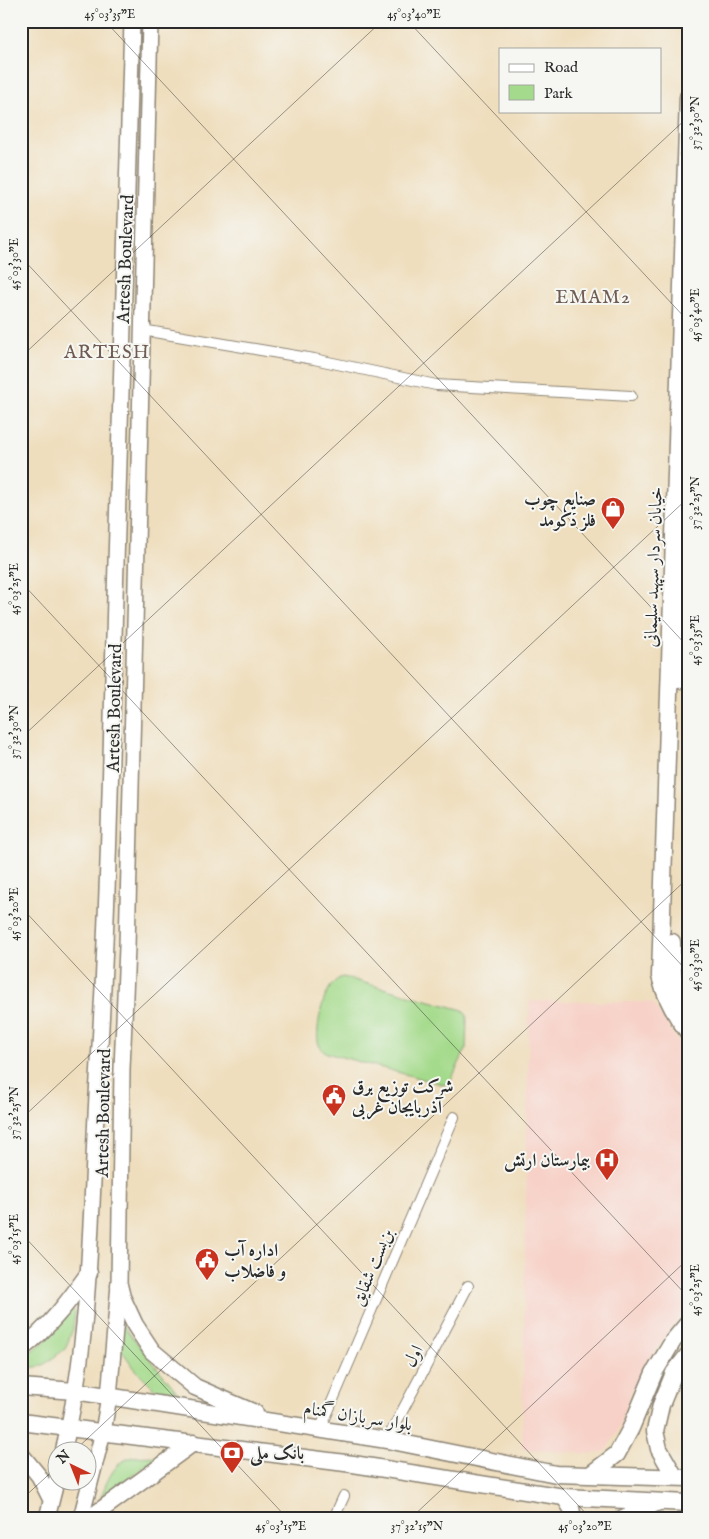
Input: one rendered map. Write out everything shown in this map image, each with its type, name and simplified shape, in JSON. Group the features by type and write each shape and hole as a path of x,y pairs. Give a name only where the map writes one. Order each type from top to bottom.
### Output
{"main road":[{"name":"Artesh Boulevard","path":"65,1442 75,1391 89,1273 106,946 132,21"},
{"name":"Artesh Boulevard","path":"81,1518 103,1432 109,1396 119,1285 122,1069 127,947 150,21"},
{"name":"خیابان سردار سپهبد سلیمانی","path":"688,97 660,976 672,1006 688,1032"},
{"path":"122,330 142,330"},
{"name":"خیابان سردار سپهبد سلیمانی","path":"688,481 672,975 682,1002 688,1011"},
{"path":"106,946 127,947"},
{"path":"99,1066 122,1069"},
{"path":"21,1350 40,1335 67,1304 89,1273"},
{"path":"119,1285 134,1325 152,1351 178,1374 194,1387 282,1424"},
{"path":"591,1474 617,1454 654,1374 674,1341 688,1323"},
{"path":"682,1478 659,1449 656,1432 660,1405 674,1372 688,1355"},
{"name":"بلوار سربازان گمنام","path":"21,1388 75,1391 387,1440 556,1474 682,1478"},
{"path":"21,1422 353,1464 564,1497 688,1502"},
{"path":"90,1518 193,1443"},
{"path":"21,1454 39,1476 51,1500"},
{"path":"47,1518 53,1492"},
{"path":"564,1497 572,1510 573,1518"},
{"path":"622,1518 660,1502"}],"street":[{"path":"142,330 314,359 436,385 631,396"},
{"name":"بن‌بست شقایق","path":"320,1430 454,1117"},
{"name":"اول","path":"387,1440 468,1286"},
{"path":"334,1518 344,1496"}],"shaded area":[{"name":"بیمارستان ارتش","path":"529,1001 652,1002 688,1056 688,1306 641,1371 629,1397 620,1427 606,1451 592,1454 522,1449"}],"green space":[{"path":"343,977 463,1010 467,1016 466,1049 451,1080 445,1085 327,1053 322,1049 318,1043 320,1014 331,986 336,980"},
{"path":"72,1309 75,1312 73,1329 65,1349 42,1366 21,1369 21,1358 46,1341"},
{"path":"120,1322 182,1398 157,1391 135,1369 118,1345"},
{"path":"159,1456 100,1500 110,1476 122,1462 134,1457"}],"place":[{"name":"صنایع چوب فلز دکومد","path":"613,530"},
{"name":"شرکت توزیع برق آذربایجان غربی","path":"334,1117"},
{"name":"بیمارستان ارتش","path":"607,1181"},
{"name":"اداره آب و فاضلاب","path":"207,1281"},
{"name":"بانک ملى","path":"232,1474"}],"district":[{"name":"EMAM2","path":"593,296"},
{"name":"ARTESH","path":"107,351"}]}
